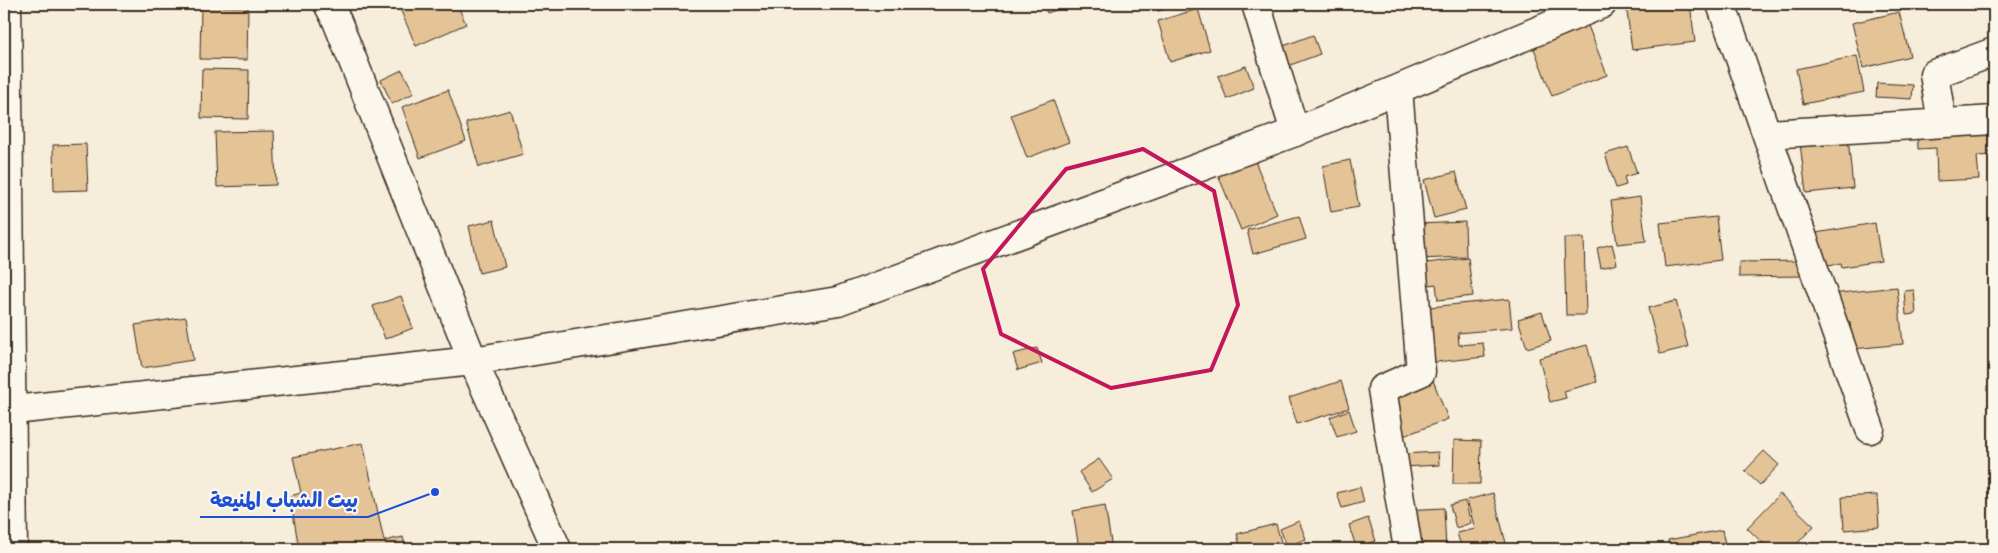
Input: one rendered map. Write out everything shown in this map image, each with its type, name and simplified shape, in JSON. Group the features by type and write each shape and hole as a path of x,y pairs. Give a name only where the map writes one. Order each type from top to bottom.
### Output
{"street":[{"path":"7,4 8,411 13,549"},
{"path":"328,4 341,30 473,361 557,549"},
{"path":"1256,4 1295,132"},
{"path":"1721,4 1870,428"},
{"path":"8,411 473,361 838,301 1295,132 1592,6"},
{"path":"1942,123 1934,74 1994,52"},
{"path":"1398,89 1421,372 1382,389 1408,549"},
{"path":"1766,134 1994,120"}],"highlighted area":[{"path":"1143,149 1214,191 1238,305 1211,370 1111,388 1001,334 983,269 1066,169"}],"building":[{"path":"398,4 457,4 466,24 416,46"},
{"path":"1043,4 1060,4 1062,8 1047,13"},
{"path":"1156,4 1186,4 1158,11"},
{"path":"1626,4 1690,4 1695,42 1632,50"},
{"path":"1715,4 1749,4 1719,15"},
{"path":"201,6 248,7 247,60 200,59"},
{"path":"1198,9 1210,50 1170,62 1158,21"},
{"path":"1899,12 1910,56 1863,68 1852,23"},
{"path":"1587,23 1607,75 1552,96 1532,43"},
{"path":"1313,35 1320,54 1269,73 1262,54"},
{"path":"1857,56 1864,92 1803,104 1796,69"},
{"path":"1246,66 1254,88 1227,99 1218,76"},
{"path":"202,69 249,70 248,119 201,118"},
{"path":"402,70 414,93 392,104 381,80"},
{"path":"1877,83 1913,85 1912,99 1876,97"},
{"path":"448,90 466,141 420,158 402,107"},
{"path":"1053,100 1069,142 1027,158 1011,115"},
{"path":"510,110 523,154 479,167 466,123"},
{"path":"1994,125 1994,155 1977,156 1979,179 1937,181 1936,148 1918,149 1917,129"},
{"path":"274,131 276,185 217,187 215,132"},
{"path":"1848,138 1853,188 1806,193 1800,143"},
{"path":"86,144 88,190 54,191 53,145"},
{"path":"1628,147 1637,173 1624,177 1626,185 1616,188 1605,154"},
{"path":"1254,159 1277,214 1241,230 1218,175"},
{"path":"1350,160 1359,207 1331,212 1323,166"},
{"path":"1456,172 1466,210 1434,218 1424,180"},
{"path":"1640,197 1646,241 1617,244 1611,201"},
{"path":"1299,216 1306,239 1253,254 1247,230"},
{"path":"1716,217 1721,260 1665,267 1660,223"},
{"path":"494,220 505,267 479,273 469,226"},
{"path":"1465,222 1466,257 1418,259 1417,224"},
{"path":"1875,223 1881,261 1842,267 1841,263 1821,266 1816,233"},
{"path":"1564,238 1584,238 1586,315 1566,315"},
{"path":"1612,244 1617,264 1601,268 1597,248"},
{"path":"1468,258 1473,296 1438,300 1436,284 1421,286 1418,264"},
{"path":"1801,261 1802,276 1739,277 1739,262"},
{"path":"1897,287 1903,344 1853,349 1850,322 1834,323 1831,294"},
{"path":"1914,290 1916,314 1906,315 1904,291"},
{"path":"401,296 413,328 385,339 373,306"},
{"path":"1509,299 1512,328 1458,333 1459,345 1483,343 1485,357 1426,363 1420,308"},
{"path":"1676,301 1688,347 1660,354 1648,308"},
{"path":"1542,312 1551,341 1527,348 1518,319"},
{"path":"186,317 193,360 142,368 135,325"},
{"path":"1587,345 1597,382 1564,391 1566,398 1550,402 1539,358"},
{"path":"1037,348 1042,363 1018,370 1013,354"},
{"path":"1431,375 1448,419 1398,438 1381,395"},
{"path":"1341,381 1349,408 1297,424 1289,398"},
{"path":"1349,410 1356,431 1337,437 1330,417"},
{"path":"1454,440 1481,441 1480,484 1453,484"},
{"path":"363,443 384,541 403,537 406,549 299,549 290,496 301,493 293,457"},
{"path":"1764,451 1779,465 1760,485 1745,471"},
{"path":"1438,452 1439,465 1403,467 1402,454"},
{"path":"1099,459 1113,479 1092,492 1079,472"},
{"path":"1360,487 1364,502 1342,508 1337,493"},
{"path":"1493,493 1506,543 1481,549 1462,549 1457,533 1475,529 1467,500"},
{"path":"1780,494 1814,526 1792,549 1769,549 1747,528"},
{"path":"1877,495 1879,527 1844,530 1842,497"},
{"path":"1465,501 1471,523 1456,528 1450,505"},
{"path":"1105,505 1112,549 1079,549 1073,511"},
{"path":"1444,508 1446,549 1405,549 1403,510"},
{"path":"1368,518 1376,541 1356,547 1349,525"},
{"path":"1299,521 1306,539 1287,546 1280,529"},
{"path":"1276,524 1283,549 1241,549 1237,534"},
{"path":"1722,530 1726,549 1669,549 1668,540"},
{"path":"1889,544 1890,549 1867,549"}],"place":[{"name":"بيت الشباب المنيعة","path":"435,492"}]}
